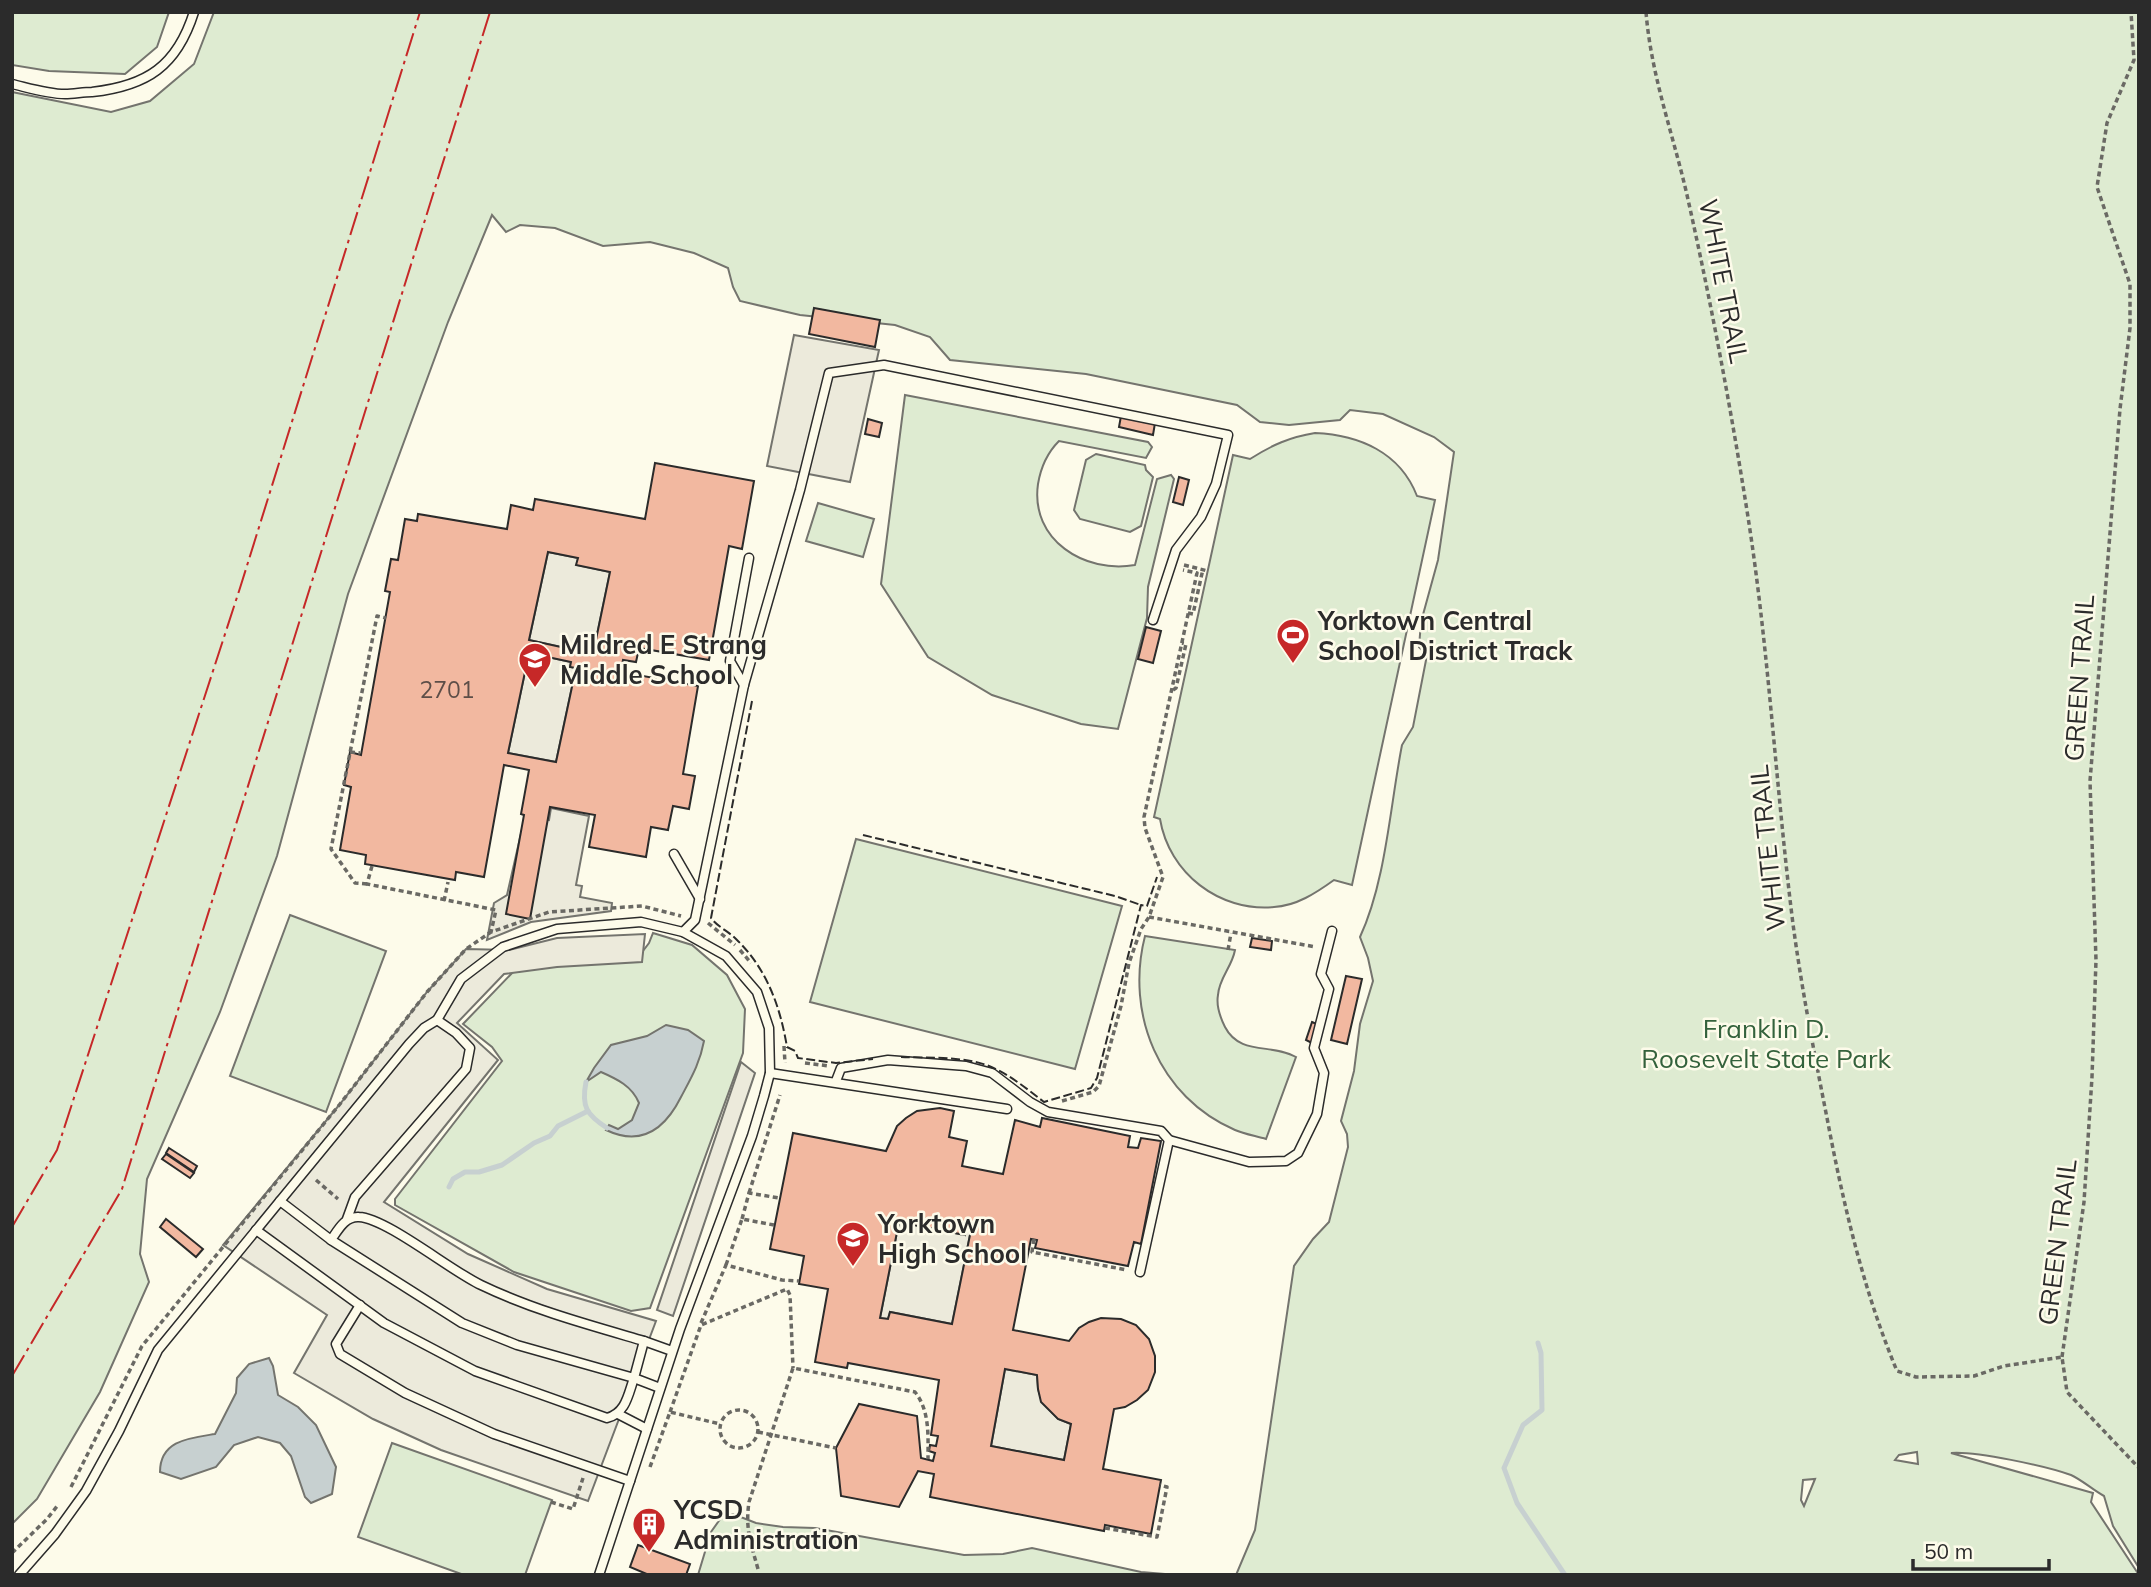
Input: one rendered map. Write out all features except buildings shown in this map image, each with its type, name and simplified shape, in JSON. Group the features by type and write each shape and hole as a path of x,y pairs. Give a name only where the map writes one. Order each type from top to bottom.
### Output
{"lane":[{"path":"12,85 65,94 114,89 148,79 170,59 190,25 194,12"},
{"path":"683,932 695,919 744,685 800,490 829,373 884,365 1228,435 1216,484 1201,517 1176,550 1153,620"},
{"path":"744,685 730,661 750,558"},
{"path":"674,854 700,899"},
{"path":"19,1575 55,1534 86,1491 119,1431 158,1350 409,1044 424,1028 437,1020 461,979 503,947 557,929 641,922 683,932 726,956 757,992 769,1028 770,1073 752,1136 672,1351 598,1575"},
{"path":"836,1081 841,1068 888,1060 966,1066 992,1073 1048,1112 1161,1131 1168,1140 1249,1163 1286,1160 1298,1153 1317,1114 1324,1073 1314,1048 1329,989 1321,974 1332,930"},
{"path":"331,1240 347,1219 355,1197 466,1069 470,1048 456,1033 437,1020"},
{"path":"770,1073 1007,1109"},
{"path":"1140,1272 1168,1140"},
{"path":"280,1201 331,1240 461,1323 517,1345 660,1388"},
{"path":"347,1219 359,1217 379,1223 479,1285 568,1318 672,1351"},
{"path":"256,1230 384,1323 475,1371 607,1418 618,1414 624,1408 644,1341"},
{"path":"360,1305 336,1344 340,1354 405,1394 494,1434 630,1481"},
{"path":"618,1414 647,1429"}],"path":[{"name":"WHITE TRAIL","path":"1646,12 1657,85 1685,186 1739,463 1765,645 1784,844 1804,999 1836,1166 1867,1289 1897,1371 1916,1377 1974,1376 2004,1366 2062,1357"},
{"name":"GREEN TRAIL","path":"2062,1357 2084,1202 2096,960 2090,781 2120,409 2130,328 2130,284 2097,187 2107,123 2134,60 2131,12"},
{"path":"1178,563 1206,570 1193,614 1188,613"},
{"path":"1048,1112 1050,1105 1093,1093 1099,1086 1121,1006 1129,963 1163,877 1145,828 1144,817 1176,690 1182,643 1197,573 1177,569"},
{"path":"386,618 377,616 331,849 355,883 496,910 491,932"},
{"path":"350,752 360,753"},
{"path":"367,884 372,866"},
{"path":"444,901 448,882"},
{"path":"642,906 695,919"},
{"path":"706,916 706,922 733,943 754,967"},
{"path":"1149,917 1327,949"},
{"path":"1228,950 1231,933"},
{"path":"783,1037 786,1061"},
{"path":"800,1063 841,1068"},
{"path":"316,1180 338,1199"},
{"path":"648,1475 701,1325 726,1265 749,1193 779,1199"},
{"path":"741,1219 774,1225"},
{"path":"1034,1240 1032,1252 1140,1272"},
{"path":"726,1265 782,1280 799,1281"},
{"path":"758,1569 747,1530 747,1518 793,1368 790,1295 782,1280"},
{"path":"701,1325 787,1289"},
{"path":"2062,1357 2067,1392 2139,1468"},
{"path":"793,1368 915,1392 922,1401 928,1422 928,1459"},
{"path":"744,1410 756,1418 758,1432 748,1447 735,1447 723,1439 720,1424 729,1411 744,1410"},
{"path":"670,1412 720,1424"},
{"path":"758,1432 836,1448"},
{"path":"551,1502 573,1509 587,1466"},
{"path":"1105,1528 1157,1537 1167,1487 1160,1485"}],"green space":[{"path":"12,12 169,12 157,47 125,74 49,71 12,65"},
{"name":"Franklin D. Roosevelt State Park","path":"214,12 2139,12 2139,1568 2113,1526 2104,1496 2071,1475 2011,1460 1951,1453 2093,1493 2091,1502 2139,1575 1236,1575 1255,1530 1294,1266 1329,1222 1348,1147 1347,1134 1341,1121 1354,1071 1360,1024 1373,981 1360,937 1382,868 1402,745 1413,727 1427,655 1419,647 1421,622 1438,560 1454,452 1434,437 1383,414 1350,410 1340,420 1289,425 1260,422 1237,405 1086,374 950,360 930,337 895,325 800,315 740,301 728,268 694,253 650,242 603,246 555,228 520,225 506,232 492,215 448,322 348,594 277,856 220,1012 147,1179 140,1254 149,1282 100,1392 37,1499 12,1524 12,92 111,112 150,101 194,64","holes":["1917,1452 1918,1464 1895,1460 1899,1455","1815,1479 1804,1506 1801,1500 1803,1480"]},
{"path":"905,395 1148,442 1152,447 1146,458 1059,441 1043,466 1038,484 1038,504 1043,522 1052,537 1065,549 1098,564 1135,565 1157,479 1171,475 1174,479 1148,587 1147,618 1118,729 1081,724 992,695 928,657 881,584"},
{"name":"Yorktown Central School District Track","path":"1315,433 1347,437 1376,449 1400,468 1417,496 1435,500 1352,885 1334,880 1313,894 1290,904 1254,907 1216,896 1200,885 1174,856 1160,819 1154,817 1233,455 1250,459 1281,442"},
{"path":"1096,454 1145,465 1153,477 1141,526 1130,532 1080,519 1074,510 1086,460"},
{"path":"818,503 874,519 863,557 806,541"},
{"path":"856,839 1122,906 1075,1069 810,1002"},
{"path":"290,915 386,951 326,1112 230,1076"},
{"path":"653,933 692,945 727,975 745,1009 743,1053 650,1308 631,1311 514,1272 395,1205 395,1199 502,1061 492,1047 463,1024 514,971 519,967 636,960"},
{"path":"1145,936 1235,950 1218,995 1219,1011 1225,1027 1231,1036 1248,1046 1277,1050 1296,1057 1266,1139 1235,1130 1208,1115 1186,1097 1168,1075 1154,1050 1140,995 1140,965"},
{"path":"392,1443 552,1500 525,1575 464,1575 358,1537"},
{"path":"733,1514 756,1523 815,1528 964,1555 1003,1554 1032,1548 1141,1572 1177,1575 698,1575 711,1532 723,1515"}],"shaded area":[{"path":"794,335 879,350 850,482 767,466"},
{"path":"548,552 578,558 577,565 610,572 593,654 529,640"},
{"path":"529,653 571,662 570,667 576,668 556,762 508,753"},
{"path":"551,808 589,816 576,885 582,886 580,897 612,903 611,911 531,922 487,940 494,903 507,895 525,816 549,820"},
{"path":"645,934 642,962 557,967 504,974 457,1023 498,1060 384,1202 468,1254 547,1289 656,1321 588,1501 441,1450 373,1419 294,1373 327,1315 223,1245 340,1104 427,992 466,949 509,950 557,938"},
{"path":"666,1025 688,1030 704,1041 695,1070 675,1108 660,1126 651,1132 631,1137 606,1130 609,1125 618,1129 632,1120 639,1103 628,1088 601,1072 586,1082 594,1068 611,1045 647,1036"},
{"path":"741,1062 755,1073 673,1316 657,1310"},
{"path":"899,1222 965,1235 966,1229 971,1230 952,1324 890,1312 888,1319 880,1318"},
{"path":"269,1358 278,1395 298,1407 316,1425 336,1467 332,1494 311,1503 305,1497 291,1456 280,1443 258,1437 234,1445 216,1467 181,1479 160,1472 165,1453 178,1442 215,1434 236,1393 237,1378 249,1364"},
{"path":"1005,1369 1037,1375 1042,1402 1058,1419 1071,1424 1064,1460 991,1446"}],"waterway":[{"path":"586,1082 584,1098 587,1110 607,1128"},
{"path":"449,1187 453,1179 465,1172 479,1172 502,1165 534,1143 550,1136 558,1126 588,1111"},
{"path":"1538,1343 1541,1353 1542,1410 1523,1425 1504,1468 1517,1503 1565,1575"}],"fence":[{"path":"752,701 711,918 736,939 756,963 776,1003 787,1047 795,1051 798,1058 836,1063 873,1059"},
{"path":"863,835 1115,896 1141,905"},
{"path":"901,1057 945,1058 989,1066 1018,1082 1044,1102 1091,1088 1097,1078 1141,905 1147,906 1157,877"}],"power":[{"path":"12,1227 57,1150 240,588 420,12"},
{"path":"12,1376 122,1189 490,12"}],"place":[{"name":"Yorktown Central School District Track","path":"1293,665"},
{"name":"Mildred E Strang Middle School","path":"535,689"},
{"name":"Yorktown High School","path":"853,1268"},
{"name":"YCSD Administration","path":"649,1554"}]}
